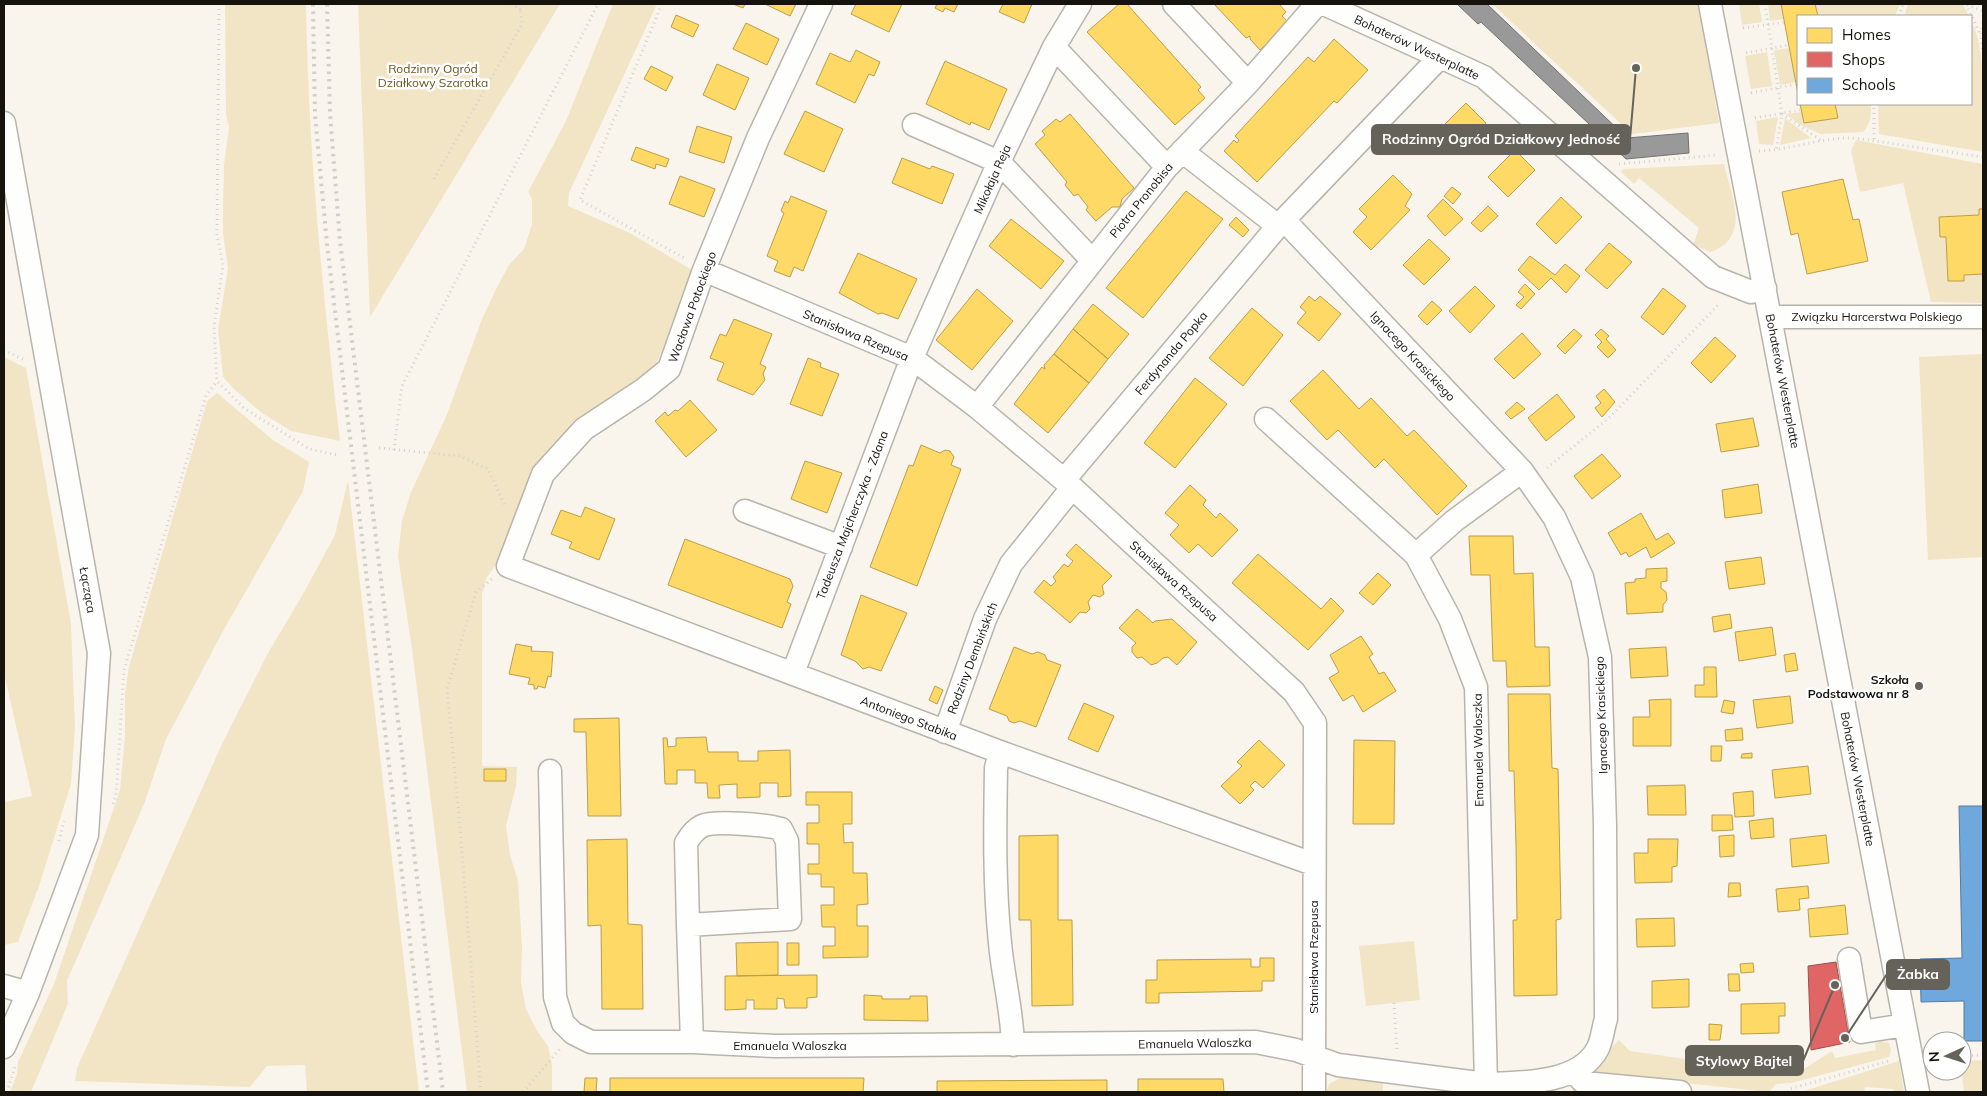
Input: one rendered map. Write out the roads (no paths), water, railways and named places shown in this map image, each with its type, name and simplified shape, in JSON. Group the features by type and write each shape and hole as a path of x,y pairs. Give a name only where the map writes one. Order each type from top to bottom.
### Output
{"street":[{"name":"Wacława Potockiego","path":"508,566 543,474 584,429 643,390 670,369 704,270 758,138 821,4"},
{"name":"Mikołaja Reja","path":"912,358 999,162 1054,47 1080,4"},
{"path":"1174,4 1248,83"},
{"name":"Piotra Pronobisa","path":"977,407 1174,159 1248,83 1317,4"},
{"name":"Bohaterów Westerplatte","path":"1324,4 1484,77 1714,277 1751,292 1765,288"},
{"name":"Bohaterów Westerplatte","path":"1710,4 1918,1092"},
{"name":"Ignacego Krasickiego","path":"1054,47 1174,159 1281,223 1526,477 1554,517 1582,577 1600,658 1605,825 1606,1019 1598,1049 1575,1072"},
{"name":"Ferdynanda Popka","path":"1068,484 1281,223 1439,58"},
{"name":"Łącząca","path":"4,123 99,653 87,835 28,993 4,1047"},
{"path":"914,125 999,162 1092,260"},
{"name":"Stanisława Rzepusa","path":"704,270 912,358 977,407 1068,484 1294,692 1315,723 1313,864 1314,1092"},
{"name":"Związku Harcerstwa Polskiego","path":"1770,317 1983,317"},
{"name":"Tadeusza Majcherczyka - Zdana","path":"793,673 912,358"},
{"name":"Emanuela Waloszka","path":"550,771 555,997 563,1023 573,1033 591,1042 692,1042 775,1046 1256,1042 1296,1050 1338,1065 1486,1084 1476,687 1450,620 1416,555 1266,419"},
{"path":"1416,555 1454,521 1526,477"},
{"name":"Rodziny Dembińskich","path":"945,732 985,619 1011,564 1068,484"},
{"path":"745,511 840,547"},
{"name":"Antoniego Stabika","path":"508,566 945,732 1313,864"},
{"path":"1000,752 996,768 995,868 1000,945 1012,1022 1013,1045"},
{"path":"688,925 790,919 787,841 781,829 767,825 704,825 692,832 686,843 688,925 692,1042"},
{"path":"1849,959 1861,1032 1905,1025"},
{"path":"4,986 28,993"},
{"path":"1486,1084 1531,1083 1575,1072 1583,1082 1680,1092"}],"railway":[{"path":"313,4 315,115 327,244 428,1092"},
{"path":"327,4 330,113 340,241 443,1092"}],"place":[{"name":"Rodzinny Ogród Działkowy Jedność","path":"1636,68"},
{"name":"Szkoła Podstawowa nr 8","path":"1919,686"},
{"name":"Stylowy Bajtel","path":"1835,985"},
{"name":"Żabka","path":"1845,1038"}],"park label":[{"name":"Rodzinny Ogród Działkowy Szarotka","path":"433,75"}]}
